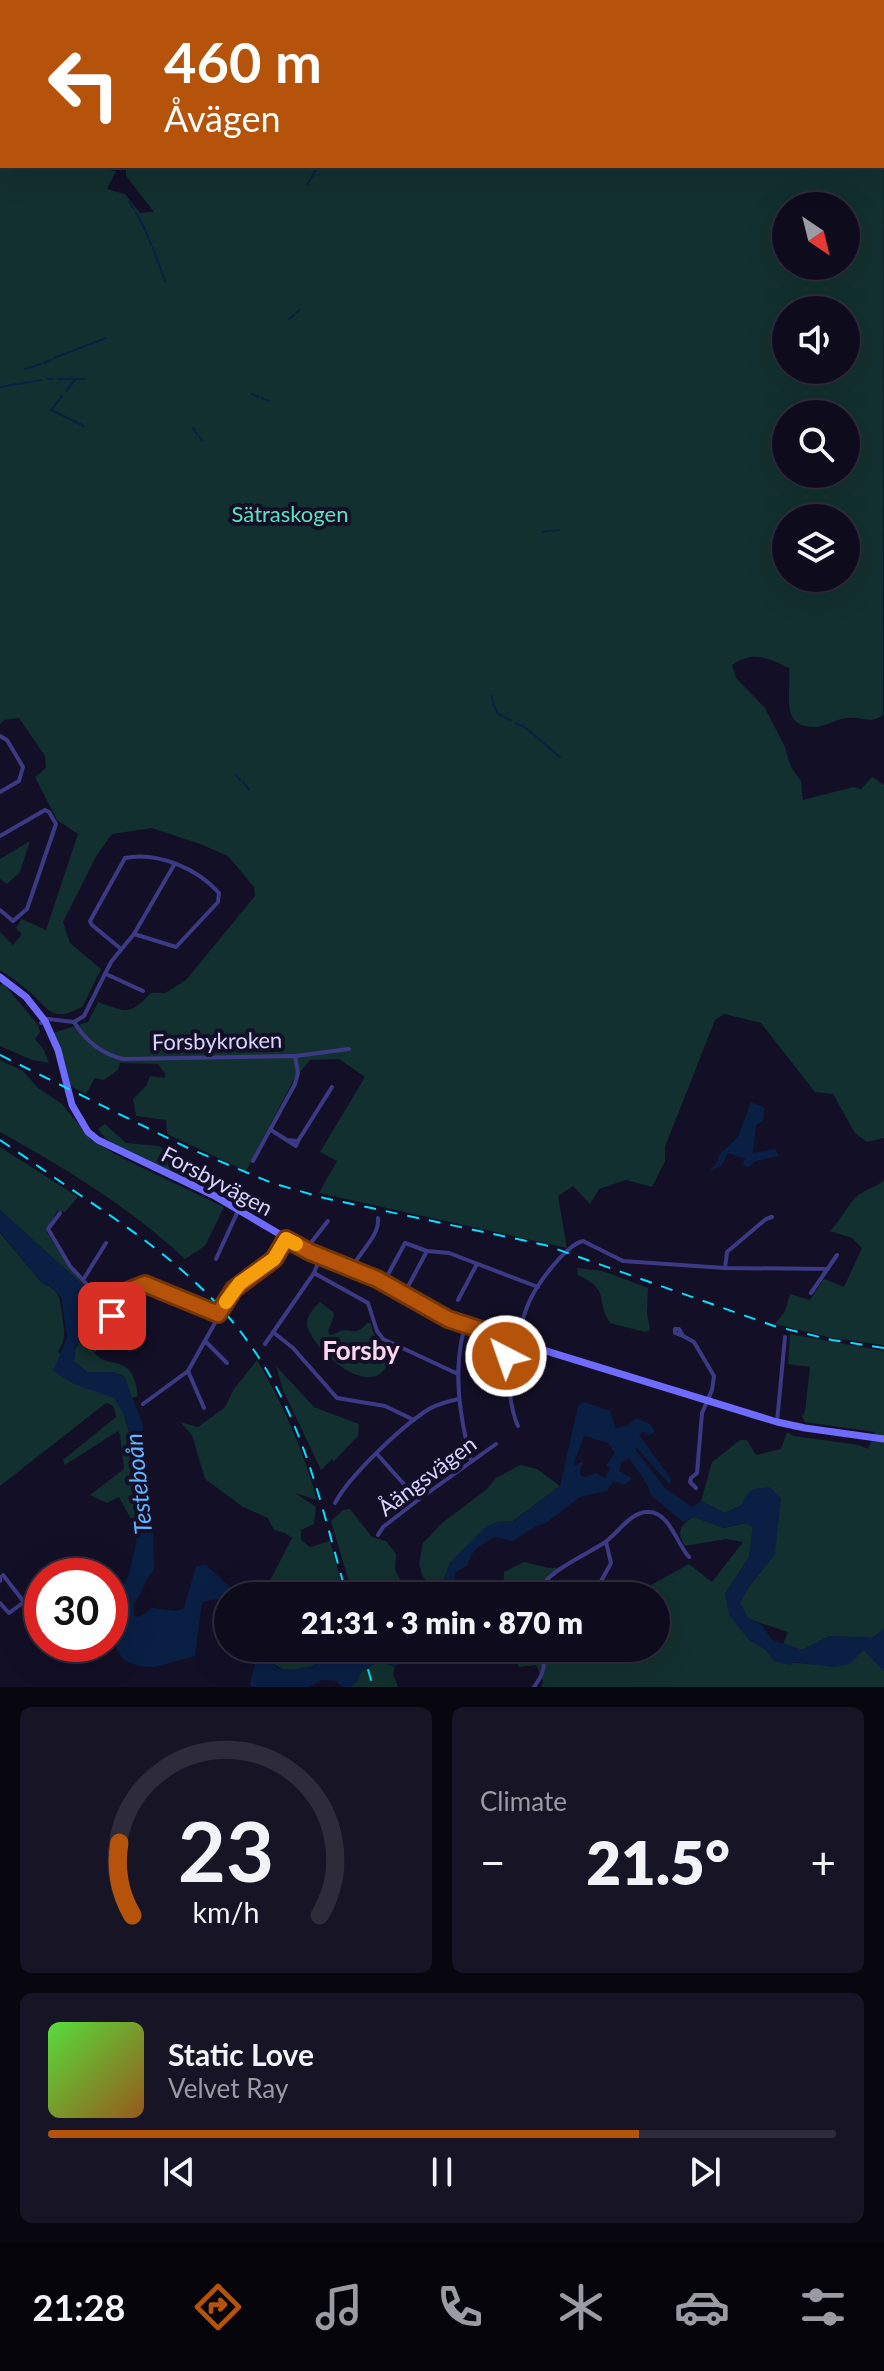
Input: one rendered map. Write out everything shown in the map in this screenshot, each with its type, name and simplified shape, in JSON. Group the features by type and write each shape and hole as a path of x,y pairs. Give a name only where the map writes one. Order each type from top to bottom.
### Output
{"street":[{"path":"0,736 7,740 23,767 19,781 0,792"},
{"path":"0,836 45,810 56,824 27,909 13,921 0,910"},
{"path":"121,949 90,921 121,864 128,857 146,856 199,874 217,890 219,899 176,947 134,934"},
{"path":"43,1022 74,1022 84,1016 106,974 134,934 174,865"},
{"path":"106,974 143,991"},
{"name":"Forsbyvägen","path":"2,978 43,1022 62,1069 72,1105 92,1136 239,1209 286,1239 384,1283 465,1326 777,1422 884,1439"},
{"name":"Forsbykroken","path":"74,1022 87,1039 104,1052 123,1059 295,1056 298,1073 295,1084 253,1161"},
{"path":"295,1056 349,1049"},
{"path":"271,1130 296,1146 332,1087"},
{"path":"216,1259 239,1209"},
{"path":"60,1213 49,1225 51,1237 70,1266 99,1297 122,1293 145,1284 218,1314"},
{"path":"725,1268 727,1252 772,1217"},
{"path":"352,1268 379,1225 378,1218"},
{"path":"306,1249 328,1221"},
{"path":"143,1404 188,1371 234,1289 274,1259 286,1239"},
{"path":"518,1426 511,1401 506,1356 530,1299 573,1243 583,1241 623,1261 725,1268 828,1269"},
{"path":"83,1280 106,1243"},
{"path":"384,1283 405,1243 427,1251 449,1253 538,1287"},
{"path":"404,1294 427,1251"},
{"path":"811,1293 837,1255"},
{"path":"265,1344 314,1273 321,1256"},
{"path":"458,1300 477,1263"},
{"path":"314,1273 368,1303 377,1331 383,1339 458,1374"},
{"path":"95,1349 122,1293"},
{"path":"465,1326 460,1346 459,1399 471,1461"},
{"path":"273,1332 293,1348 337,1398 385,1406 414,1420"},
{"path":"683,1336 694,1342 713,1373 714,1382 702,1413 697,1473 690,1482 696,1488"},
{"path":"777,1422 785,1337"},
{"path":"205,1341 227,1363"},
{"path":"188,1371 204,1408"},
{"path":"335,1503 377,1453 414,1420 430,1408 459,1399"},
{"name":"Åängsvägen","path":"378,1535 383,1527 418,1500 496,1444"},
{"path":"377,1453 418,1500"},
{"path":"544,1582 606,1542 637,1514 647,1511 658,1514 670,1527 689,1557"},
{"path":"601,1582 611,1563 606,1542"},
{"path":"1,1578 24,1602 9,1613 1,1606"},
{"path":"534,1687 543,1676 545,1662"}],"green space":[{"name":"Sätraskogen","path":"96,168 116,171 107,189 125,194 140,213 154,212 126,176 126,168 884,168 883,715 870,720 847,718 816,727 804,726 796,722 789,706 789,668 754,657 732,665 736,678 765,708 785,747 791,767 801,781 803,800 853,787 861,789 872,777 884,785 884,1138 867,1142 855,1133 833,1094 815,1092 761,1023 724,1014 715,1020 665,1147 665,1161 652,1187 626,1180 599,1189 590,1204 573,1186 558,1196 567,1248 319,1193 337,1161 320,1152 365,1077 339,1059 310,1060 294,1079 246,1171 167,1134 166,1120 136,1116 133,1099 146,1086 150,1076 164,1078 166,1075 158,1064 120,1063 118,1070 104,1080 95,1078 86,1094 70,1086 53,1033 88,1022 98,1002 115,1008 132,1009 151,993 165,993 186,980 255,896 254,887 228,856 152,828 112,834 97,855 63,922 70,943 101,969 83,1006 66,1014 54,1013 0,970 0,932 13,945 22,934 16,928 22,919 46,930 78,834 57,820 35,777 46,768 45,756 19,718 4,720 0,724 0,170"},
{"path":"30,841 20,872 7,884 0,879 0,859"},
{"path":"3,983 38,1025 40,1032 35,1039 49,1063 32,1060 0,1046 0,985"},
{"path":"0,1060 23,1071 38,1088 62,1104 91,1140 224,1207 205,1246 185,1259 97,1190 0,1132"},
{"path":"105,1124 126,1143 159,1146 191,1163 202,1165 206,1176 200,1182 191,1182 140,1159 104,1137 98,1129"},
{"path":"0,1147 78,1197 65,1212 57,1211 46,1231 69,1267 94,1297 114,1301 92,1348 97,1356 130,1371 138,1396 132,1398 124,1376 112,1372 87,1372 74,1361 75,1349 88,1330 84,1286 0,1210"},
{"path":"884,1180 884,1345 832,1338 775,1324 785,1311 790,1294 810,1300 824,1279 844,1287 862,1248 852,1238 830,1231 855,1198"},
{"path":"0,1233 42,1283 58,1295 64,1334 58,1352 114,1397 123,1412 129,1432 137,1530 119,1497 107,1503 90,1495 124,1469 118,1431 65,1465 63,1460 116,1417 114,1407 106,1403 0,1486"},
{"path":"577,1268 603,1271 648,1288 650,1330 645,1332 610,1323 599,1291 578,1275"},
{"path":"320,1302 333,1312 328,1331 330,1335 345,1330 357,1331 371,1323 377,1338 391,1353 387,1365 379,1374 368,1377 356,1375 321,1348 307,1324 310,1314"},
{"path":"790,1334 884,1351 884,1629 872,1638 830,1636 802,1650 783,1644 788,1632 748,1619 740,1603 775,1554 742,1505 725,1513 701,1501 712,1462 740,1440 747,1440 756,1455 781,1449 787,1432 794,1436 868,1449 875,1432 805,1422 802,1416 810,1367 788,1364"},
{"path":"257,1360 292,1428 317,1500 295,1493 316,1507 314,1524 301,1530 301,1540 310,1547 330,1541 341,1582 269,1582 292,1538 274,1530 268,1518 243,1507 205,1479 192,1435 180,1422 198,1427 225,1407 234,1389"},
{"path":"276,1366 314,1407 359,1424 358,1436 321,1470 283,1390"},
{"path":"520,1465 537,1469 560,1486 513,1521 498,1522 485,1528 450,1563 443,1582 427,1582 419,1563 423,1543 496,1478"},
{"path":"350,1509 372,1537 386,1541 396,1554 395,1570 401,1582 349,1582 331,1521 343,1510"},
{"path":"694,1517 724,1528 746,1523 753,1526 749,1557 725,1594 749,1640 765,1649 774,1661 820,1665 863,1649 884,1671 884,1687 541,1687 543,1681 536,1665 519,1667 517,1662 670,1662 670,1582 656,1582 689,1564 712,1582 743,1542 726,1539 685,1546 681,1529"},
{"path":"524,1562 549,1568 561,1567 542,1582 504,1582 504,1572"},
{"path":"317,1662 302,1670 286,1670 273,1663"},
{"path":"382,1662 395,1667 393,1674 398,1687 350,1687 358,1680 360,1672"}],"water":[{"path":"751,1102 765,1108 763,1121 756,1125 753,1153 775,1149 779,1156 756,1161 748,1167 743,1165 745,1159 728,1153 721,1166 709,1171 720,1154 738,1137"},
{"name":"Testeboån","path":"0,1210 84,1286 88,1330 75,1348 74,1361 87,1372 113,1372 124,1377 143,1425 148,1492 153,1513 154,1570 134,1603 134,1615 138,1617 153,1608 176,1611 184,1608 196,1566 206,1565 225,1582 214,1582 214,1600 202,1602 195,1656 155,1667 128,1662 128,1578 136,1545 137,1515 130,1476 129,1432 123,1412 114,1398 74,1384 53,1371 67,1337 61,1297 42,1283 0,1232"},
{"path":"584,1402 610,1411 616,1428 629,1425 636,1418 650,1424 655,1432 639,1435 671,1479 670,1485 635,1449 665,1488 692,1507 701,1501 725,1513 742,1505 752,1490 770,1487 781,1498 775,1554 740,1603 748,1618 762,1625 772,1640 802,1650 830,1636 872,1638 884,1629 884,1671 864,1650 848,1665 833,1667 774,1661 765,1649 749,1640 729,1615 725,1594 749,1557 753,1526 746,1523 724,1528 694,1517 683,1522 651,1495 629,1458 622,1462 619,1471 632,1478 626,1484 613,1482 606,1491 580,1497 546,1523 513,1541 496,1537 486,1542 474,1551 468,1565 456,1572 454,1582 443,1582 450,1563 485,1527 514,1521 560,1486 578,1406","holes":["584,1436 608,1443 615,1453 606,1465 610,1469 605,1478 596,1473 581,1476 583,1463 575,1466 574,1463"]},
{"path":"255,1662 273,1662 278,1668 291,1670 317,1662 378,1662 361,1672 350,1687 342,1687 336,1681 322,1680 309,1687 251,1687"},
{"path":"382,1662 401,1662 395,1667"}],"waterway":[{"path":"311,178 317,168"},
{"path":"307,184 310,180"},
{"path":"129,202 134,209"},
{"path":"136,212 145,230"},
{"path":"146,232 151,244"},
{"path":"153,248 165,281"},
{"path":"296,313 300,310"},
{"path":"289,319 294,315"},
{"path":"54,358 106,338"},
{"path":"44,363 51,360"},
{"path":"25,369 41,364"},
{"path":"47,379 52,379"},
{"path":"58,379 84,379"},
{"path":"0,387 41,380"},
{"path":"66,391 75,380"},
{"path":"252,394 258,397"},
{"path":"62,396 51,410 84,426"},
{"path":"262,398 269,401"},
{"path":"193,428 197,434"},
{"path":"199,436 202,440"},
{"path":"550,531 559,530"},
{"path":"542,532 548,531"},
{"path":"491,696 493,701"},
{"path":"493,703 498,714 511,720"},
{"path":"516,723 560,757"},
{"path":"236,775 240,780"},
{"path":"243,782 249,790"}],"railway":[{"path":"0,1055 188,1148 272,1183 324,1198 545,1245 774,1326 884,1348"},
{"path":"0,1140 144,1240 226,1313 269,1375 298,1433 343,1582"},
{"path":"366,1662 373,1687"}],"slow traffic":[{"path":"226,1302 240,1283 274,1259 286,1239 296,1244"}],"district":[{"name":"Forsby","path":"361,1351"}],"route":[{"path":"112,1316 122,1293 145,1284 218,1314 234,1289 274,1259 286,1239 377,1279 448,1319 509,1339 506,1356"}]}
